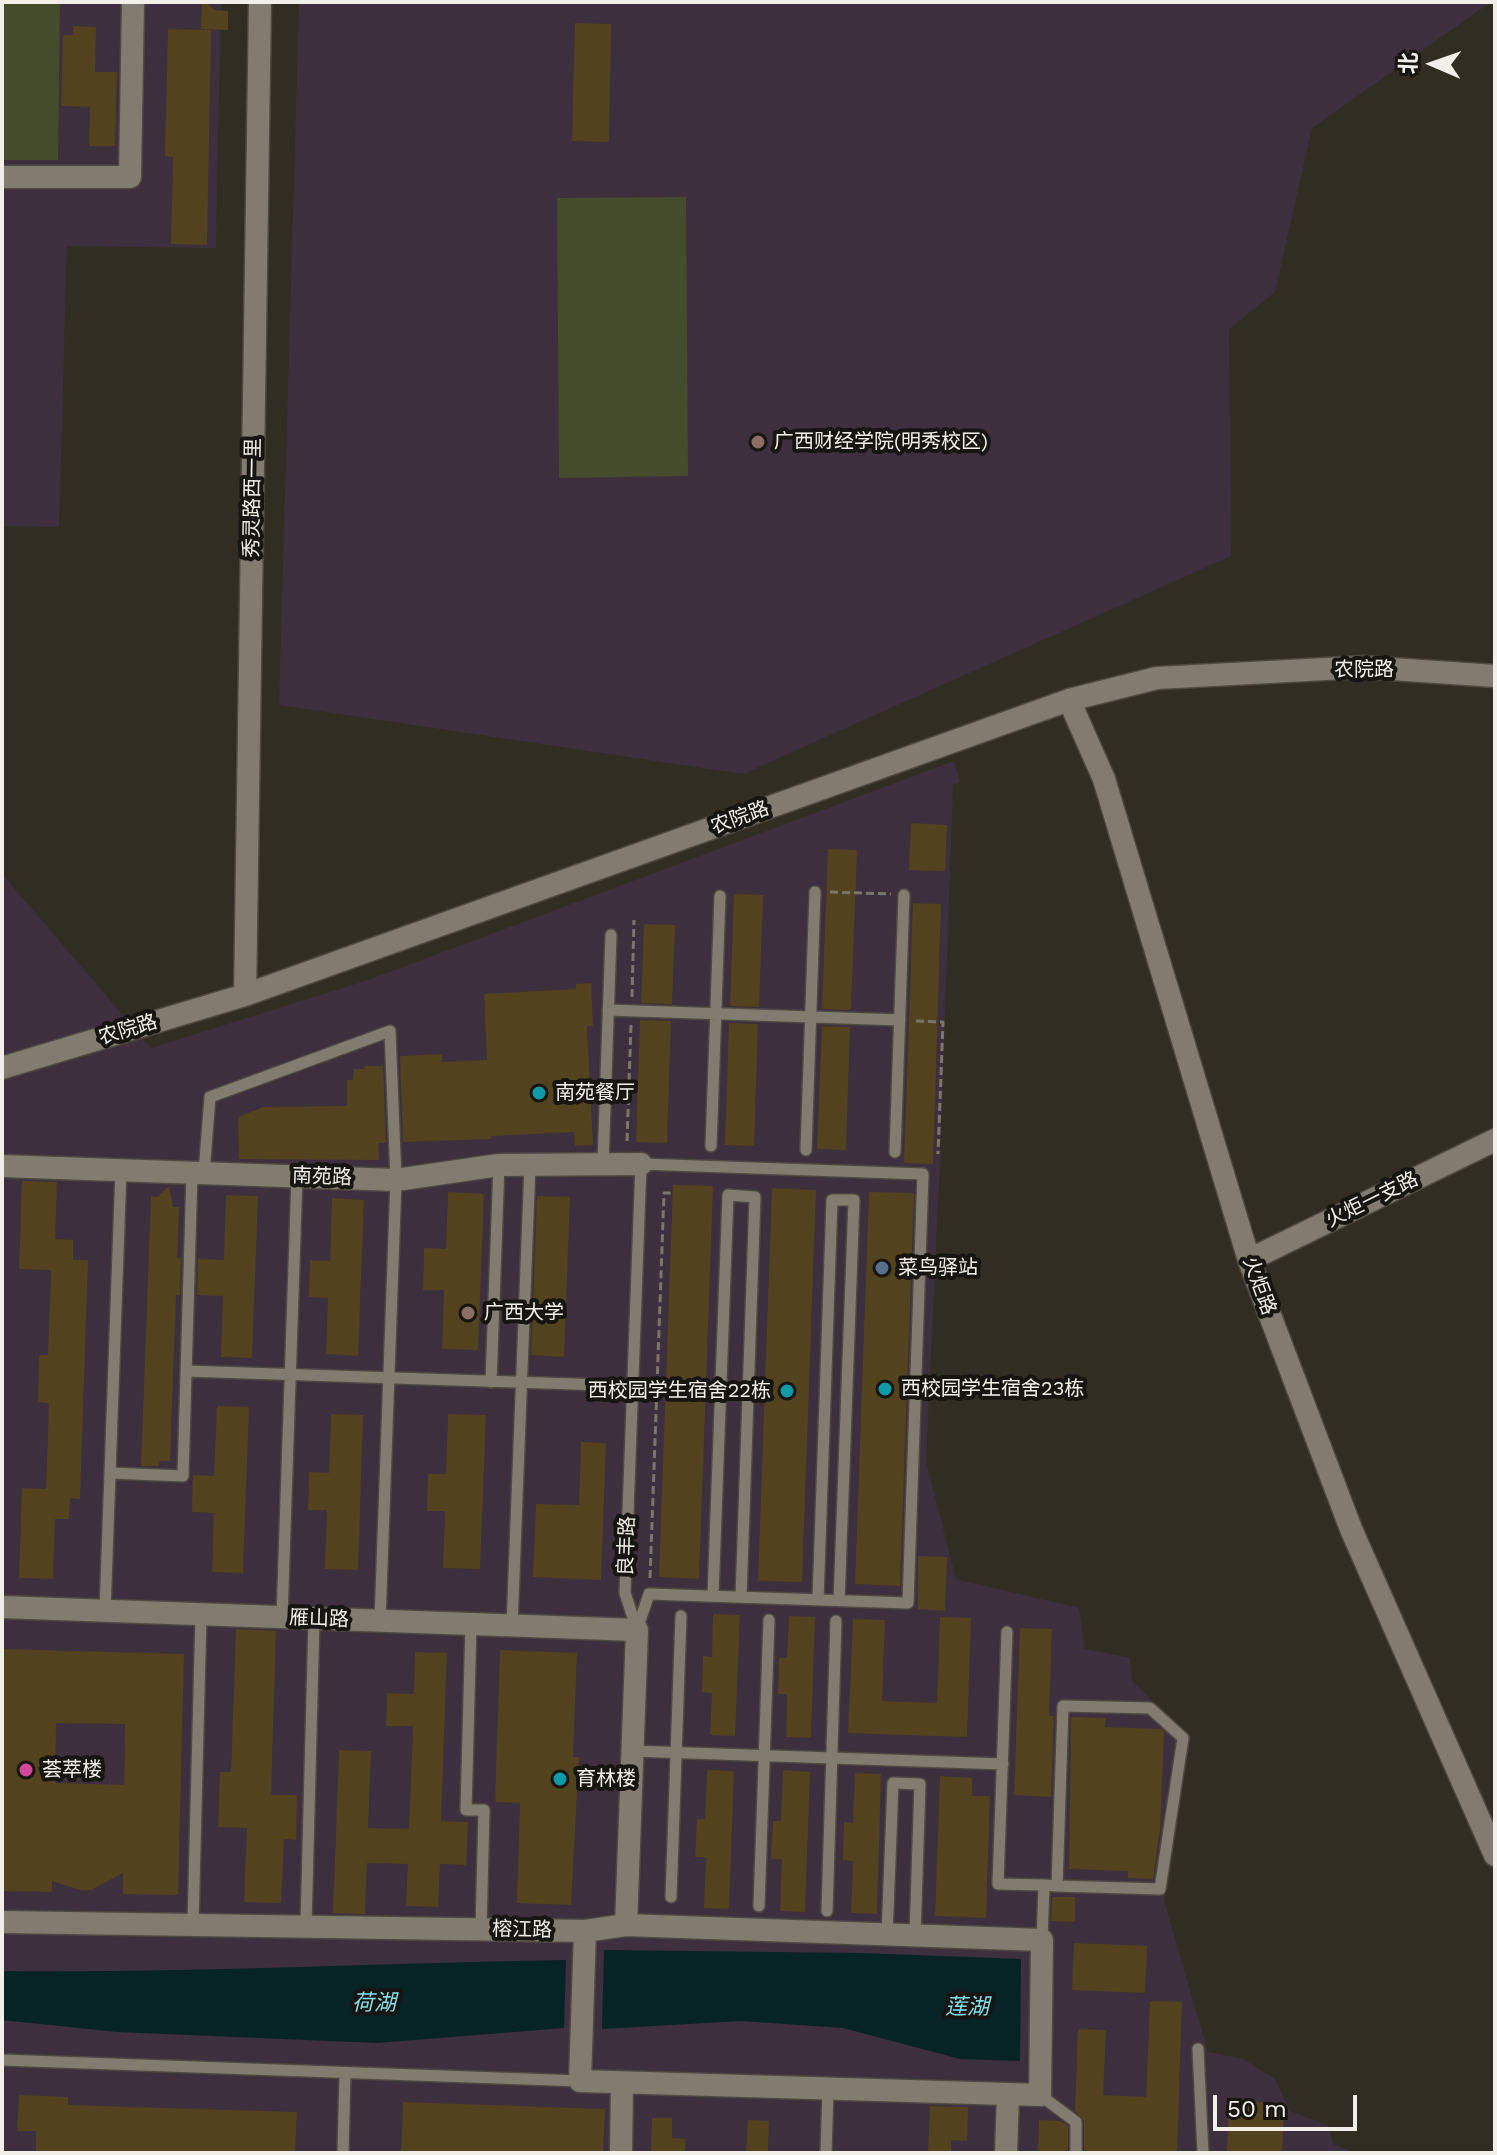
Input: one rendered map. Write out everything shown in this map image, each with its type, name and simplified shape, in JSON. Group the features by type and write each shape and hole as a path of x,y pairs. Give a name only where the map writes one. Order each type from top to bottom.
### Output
{"street":[{"path":"2,177 130,177 133,2"},
{"name":"秀灵路西一里","path":"245,995 260,2"},
{"name":"农院路","path":"2,1068 245,995 1069,700 1157,678 1363,667 1495,676"},
{"name":"火炬路","path":"1069,700 1104,779 1249,1260 1351,1529 1495,1855"},
{"name":"火炬一支路","path":"1249,1260 1495,1140"},
{"name":"南苑路","path":"2,1166 396,1180 499,1165 641,1164"},
{"name":"雁山路","path":"2,1607 637,1630"},
{"name":"良丰路","path":"626,1925 637,1630"},
{"name":"榕江路","path":"2,1922 585,1931 626,1925 1042,1940"},
{"path":"585,1931 580,2081 1008,2095 1040,2095 1042,1940"},
{"path":"621,2153 622,2083"},
{"path":"1006,2153 1008,2095"}],"lane":[{"path":"806,1150 815,892"},
{"path":"895,1152 904,895"},
{"path":"711,1146 720,896"},
{"path":"603,1164 611,935"},
{"path":"608,1010 900,1020"},
{"path":"110,1473 183,1476 198,1173 210,1097 390,1031 396,1180 380,1621"},
{"path":"637,1630 649,1594 908,1603 923,1174 641,1164"},
{"name":"良丰路","path":"637,1630 625,1593 641,1164"},
{"path":"491,1382 499,1165"},
{"path":"512,1626 530,1165"},
{"path":"105,1611 121,1170"},
{"path":"282,1617 297,1177"},
{"path":"713,1596 728,1195 755,1197 741,1597"},
{"path":"818,1600 832,1200 854,1200 839,1601"},
{"path":"186,1371 633,1386"},
{"path":"193,1925 201,1615"},
{"path":"671,1897 681,1616"},
{"path":"306,1926 314,1619"},
{"path":"759,1906 769,1620"},
{"path":"827,1911 836,1621"},
{"path":"471,1624 466,1810 484,1810 481,1929"},
{"path":"1007,1632 998,1884 1044,1885 1057,1886 1160,1889 1183,1738 1150,1708 1063,1706 1057,1886"},
{"path":"632,1751 1003,1764"},
{"path":"887,1935 893,1783 920,1784 915,1936"},
{"path":"1042,1940 1044,1885"},
{"path":"1198,2049 1203,2153"},
{"path":"2,2060 580,2081"},
{"path":"343,2153 345,2073"},
{"path":"826,2153 828,2089"},
{"path":"1040,2095 1076,2122 1076,2153"}],"path":[{"path":"815,892 904,895"},
{"path":"627,1141 634,920"},
{"path":"900,1020 943,1022 938,1154"},
{"path":"649,1594 664,1193 672,1193"}],"shaded area":[{"path":"2,2 221,2 216,248 67,246 59,527 2,526"},
{"name":"广西财经学院(明秀校区)","path":"299,2 1491,2 1312,128 1275,292 1229,329 1231,556 743,774 279,705"},
{"name":"广西大学","path":"954,761 960,782 953,785 926,1461 956,1579 1079,1608 1085,1649 1130,1658 1132,1681 1191,1737 1164,1901 1208,2052 1243,2059 1275,2079 1290,2111 1329,2126 1333,2144 1355,2153 2,2153 2,874 151,1048 365,981"}],"green space":[{"path":"2,2 60,2 58,160 2,160"},
{"path":"686,197 688,476 559,478 557,198"}],"water":[{"name":"莲湖","path":"604,1950 861,1953 1021,1959 1020,2061 960,2059 843,2028 741,2021 602,2029"},
{"name":"荷湖","path":"566,1960 564,2028 377,2043 117,2032 2,2020 2,1971"}],"building":[{"path":"202,2 214,10 228,11 228,30 201,29"},
{"path":"575,23 611,24 609,142 572,141"},
{"path":"73,26 96,27 95,72 117,72 115,146 89,146 90,107 61,106 63,35 73,35"},
{"path":"168,29 211,30 207,245 171,244 173,157 165,156"},
{"path":"911,823 947,825 945,871 909,870"},
{"path":"828,849 857,850 851,1010 822,1009"},
{"path":"734,894 763,895 759,1007 730,1006"},
{"path":"913,903 941,904 933,1164 904,1163"},
{"path":"644,924 675,925 672,1004 641,1003"},
{"name":"南苑餐厅","path":"591,983 593,1026 587,1026 593,1145 575,1146 574,1132 403,1142 400,1056 442,1054 442,1062 487,1060 484,994 576,989 576,984"},
{"path":"640,1020 671,1021 667,1143 636,1142"},
{"path":"729,1023 758,1024 754,1146 725,1145"},
{"path":"822,1026 850,1027 846,1150 817,1149"},
{"path":"365,1066 383,1066 386,1143 378,1143 379,1160 239,1159 238,1117 263,1107 347,1106 347,1080 353,1080 354,1069 365,1069"},
{"path":"22,1181 57,1182 55,1239 73,1240 73,1260 88,1260 80,1499 70,1498 69,1519 55,1519 53,1579 19,1578 22,1488 46,1489 49,1403 38,1402 39,1355 48,1355 51,1270 19,1269"},
{"path":"673,1185 713,1186 699,1579 659,1577"},
{"path":"169,1186 173,1207 179,1207 177,1258 181,1258 180,1295 176,1295 170,1461 159,1461 159,1466 141,1466 151,1196 157,1197"},
{"name":"西校园学生宿舍22栋","path":"772,1188 816,1190 802,1582 758,1581"},
{"path":"448,1192 484,1194 478,1350 442,1349 444,1290 423,1290 424,1248 446,1249"},
{"name":"西校园学生宿舍23栋","path":"869,1192 914,1193 900,1586 855,1584"},
{"path":"226,1195 258,1196 252,1358 221,1357 223,1296 197,1295 198,1259 224,1260"},
{"path":"537,1196 570,1197 564,1357 531,1355"},
{"path":"332,1198 364,1200 358,1356 326,1354 328,1298 309,1297 310,1260 330,1261"},
{"path":"217,1406 249,1407 243,1573 212,1572 214,1513 192,1512 193,1475 214,1476"},
{"path":"331,1414 363,1415 358,1570 325,1569 327,1510 308,1510 309,1472 329,1473"},
{"path":"448,1414 486,1415 480,1569 443,1568 445,1511 427,1511 428,1474 446,1474"},
{"path":"581,1442 606,1443 601,1580 533,1577 536,1504 579,1505"},
{"path":"918,1556 947,1557 945,1611 918,1609"},
{"path":"713,1614 740,1615 735,1736 710,1735 712,1693 702,1692 703,1656 712,1657"},
{"path":"789,1616 815,1617 811,1738 786,1737 787,1694 778,1694 779,1658 787,1658"},
{"path":"940,1617 971,1618 967,1737 848,1733 853,1619 885,1620 882,1701 937,1703"},
{"path":"1020,1628 1052,1629 1049,1716 1054,1716 1051,1797 1014,1795"},
{"path":"236,1629 276,1631 271,1795 297,1795 296,1840 284,1839 281,1903 244,1902 247,1828 218,1827 220,1772 231,1772"},
{"path":"2,1649 184,1654 178,1895 123,1894 123,1873 91,1890 80,1890 52,1881 52,1892 2,1891","holes":["56,1723 125,1724 124,1785 55,1783"]},
{"name":"育林楼","path":"500,1650 577,1653 573,1757 579,1757 571,1905 517,1903 520,1803 495,1802"},
{"path":"415,1652 447,1653 441,1821 468,1822 466,1865 440,1864 438,1907 406,1906 408,1864 367,1863 365,1914 333,1913 339,1750 371,1751 368,1828 409,1829 413,1726 386,1726 387,1693 414,1694"},
{"path":"1071,1717 1106,1718 1105,1727 1161,1729 1164,1732 1160,1829 1153,1879 1128,1878 1128,1871 1069,1869"},
{"path":"707,1770 734,1771 729,1909 704,1908 706,1857 695,1857 697,1819 705,1819"},
{"path":"783,1770 810,1772 805,1912 780,1911 782,1859 771,1859 773,1821 781,1821"},
{"path":"855,1773 881,1774 877,1914 851,1913 853,1861 843,1860 844,1822 853,1823"},
{"path":"940,1776 972,1778 972,1796 990,1796 986,1918 935,1916"},
{"path":"1052,1897 1075,1897 1075,1922 1051,1921"},
{"path":"1074,1943 1147,1946 1145,1993 1072,1990"},
{"path":"1150,2001 1182,2002 1177,2153 1084,2153 1084,2121 1075,2111 1078,2029 1106,2030 1103,2095 1146,2097"},
{"path":"19,2095 68,2097 68,2105 297,2112 295,2153 36,2153 36,2131 17,2131"},
{"path":"1229,2101 1284,2103 1282,2153 1227,2153"},
{"path":"403,2102 605,2109 603,2153 401,2153"},
{"path":"930,2106 968,2107 967,2141 951,2140 951,2153 928,2153"},
{"path":"652,2118 672,2118 672,2138 686,2139 685,2153 651,2153"},
{"path":"748,2120 769,2121 768,2153 746,2153"},
{"path":"1039,2120 1060,2121 1068,2126 1068,2153 1038,2153"}],"place":[{"name":"广西财经学院(明秀校区)","path":"758,442"},
{"name":"南苑餐厅","path":"539,1093"},
{"name":"菜鸟驿站","path":"882,1268"},
{"name":"广西大学","path":"468,1313"},
{"name":"西校园学生宿舍23栋","path":"885,1389"},
{"name":"西校园学生宿舍22栋","path":"787,1391"},
{"name":"荟萃楼","path":"26,1770"},
{"name":"育林楼","path":"560,1779"}]}
